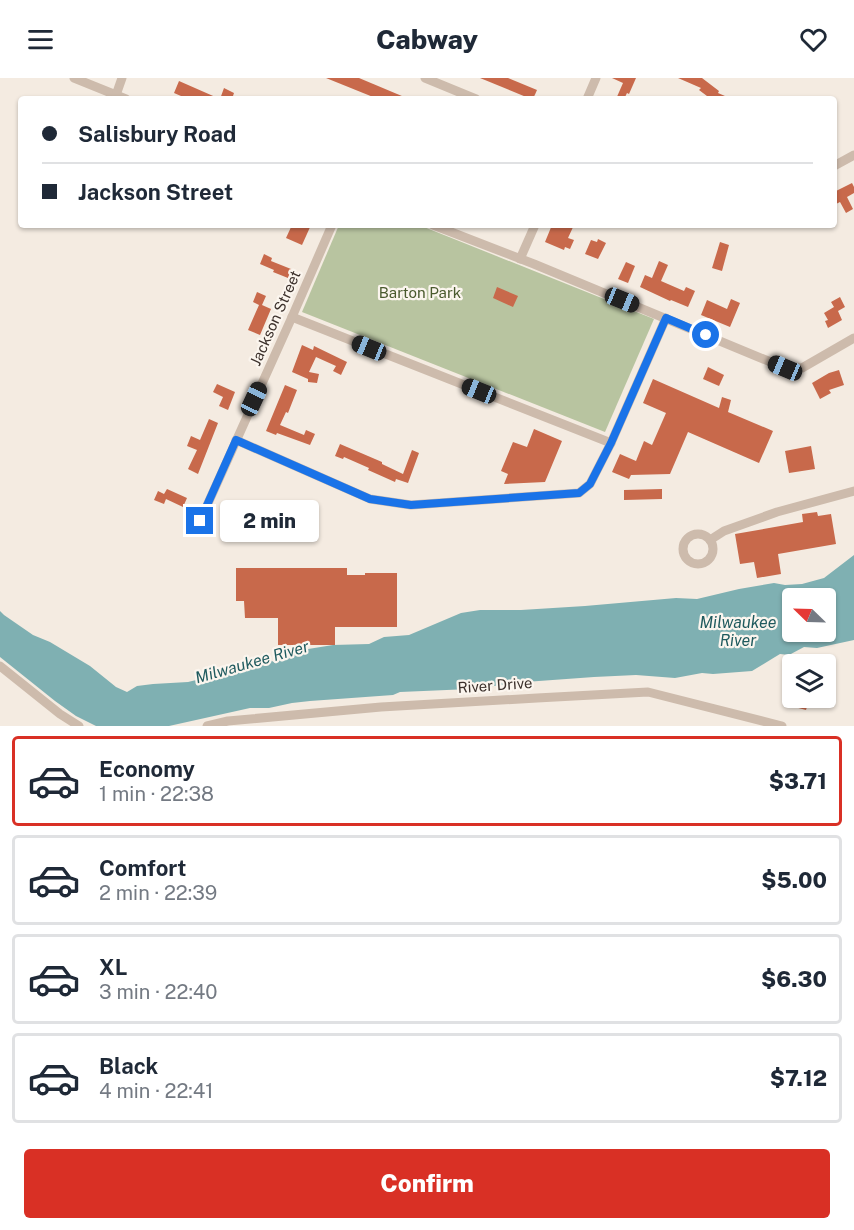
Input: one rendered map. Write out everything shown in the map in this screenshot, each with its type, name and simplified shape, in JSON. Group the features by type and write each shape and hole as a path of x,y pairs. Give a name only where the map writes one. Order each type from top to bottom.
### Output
{"street":[{"path":"74,78 116,95 122,78"},
{"path":"424,78 469,96"},
{"path":"588,96 596,78"},
{"path":"837,164 854,155"},
{"name":"Jackson Street","path":"200,521 331,228"},
{"path":"442,228 785,368 802,368 854,338"},
{"path":"520,259 534,228"},
{"path":"292,317 611,443"},
{"path":"236,440 370,499 411,505 579,493 590,484 611,443 666,318"},
{"path":"710,540 724,531 777,512 854,491"},
{"path":"0,666 60,714 79,726"},
{"name":"River Drive","path":"207,726 228,721 381,707 648,692 782,726"}],"green space":[{"name":"Barton Park","path":"338,228 426,228 654,319 605,432 302,312"}],"water":[{"name":"Milwaukee River","path":"854,555 854,640 817,648 804,647 791,654 780,654 752,671 702,673 675,678 636,675 594,677 470,689 400,692 393,695 250,708 169,726 96,726 76,716 55,701 0,657 0,611 33,635 50,642 90,666 116,687 127,692 137,686 188,682 246,668 268,659 274,662 302,650 333,645 369,644 384,637 409,635 461,613 676,598 697,599 774,583 802,584 824,578"}],"building":[{"path":"326,78 359,78 402,96 371,96"},
{"path":"480,78 508,78 537,90 534,96 524,96"},
{"path":"612,78 636,78 629,94 617,96 623,83"},
{"path":"678,78 702,78 719,91 718,93 725,96 707,96 699,90 701,88"},
{"path":"179,81 213,96 181,96 174,93"},
{"path":"224,88 234,93 233,96 221,96"},
{"path":"852,183 854,193 847,197 853,209 846,213 840,202 837,204 837,190"},
{"path":"291,228 310,228 302,245 286,238"},
{"path":"551,228 573,228 568,238 574,240 570,249 565,247 564,250 545,242"},
{"path":"598,239 606,243 598,259 585,254 591,240 597,242"},
{"path":"720,242 729,245 722,271 712,268"},
{"path":"264,254 272,258 271,261 291,269 288,278 260,264"},
{"path":"659,261 668,265 661,281 684,291 686,287 695,291 688,307 640,287 645,275 652,278"},
{"path":"626,262 635,266 628,283 618,279"},
{"path":"497,287 518,296 513,307 493,298"},
{"path":"257,292 266,296 262,305 271,309 260,335 248,330 259,305 253,302"},
{"path":"840,297 845,307 838,311 842,320 828,328 825,321 828,320 824,313 834,307 831,302"},
{"path":"731,299 740,303 730,327 701,315 707,300 727,309"},
{"path":"302,345 313,350 314,346 347,362 341,375 333,371 336,366 316,357 309,372 319,374 317,383 308,382 308,379 292,372"},
{"path":"708,367 724,375 719,386 703,379"},
{"path":"839,370 844,385 829,390 831,393 820,399 812,383"},
{"path":"653,379 719,408 722,397 731,400 728,412 773,431 759,463 688,432 670,474 631,475 629,479 612,472 620,454 636,461 644,441 652,445 666,413 643,403"},
{"path":"217,384 235,392 228,410 219,406 223,397 213,392"},
{"path":"285,385 297,390 288,413 286,412 280,425 304,435 306,430 315,434 310,445 266,431"},
{"path":"209,419 218,423 198,474 188,469 197,450 187,446 191,436 200,440"},
{"path":"534,429 562,441 545,482 504,484 508,474 501,471 513,442 527,447"},
{"path":"340,444 382,462 403,474 412,450 419,453 408,483 396,479 395,482 344,457 343,459 335,456"},
{"path":"811,446 815,469 789,473 785,451"},
{"path":"167,489 187,498 183,507 166,499 164,504 154,500 158,491 164,494"},
{"path":"662,489 662,499 624,500 624,490"},
{"path":"817,512 818,516 831,514 836,544 778,554 781,574 757,578 754,562 740,564 735,534 803,522 802,514"},
{"path":"236,568 347,568 347,575 397,573 397,627 335,627 335,645 278,645 278,618 245,618 244,601 236,601"}],"route":[{"path":"200,521 236,440 370,499 411,505 579,493 590,484 611,443 666,318 706,335"}]}
